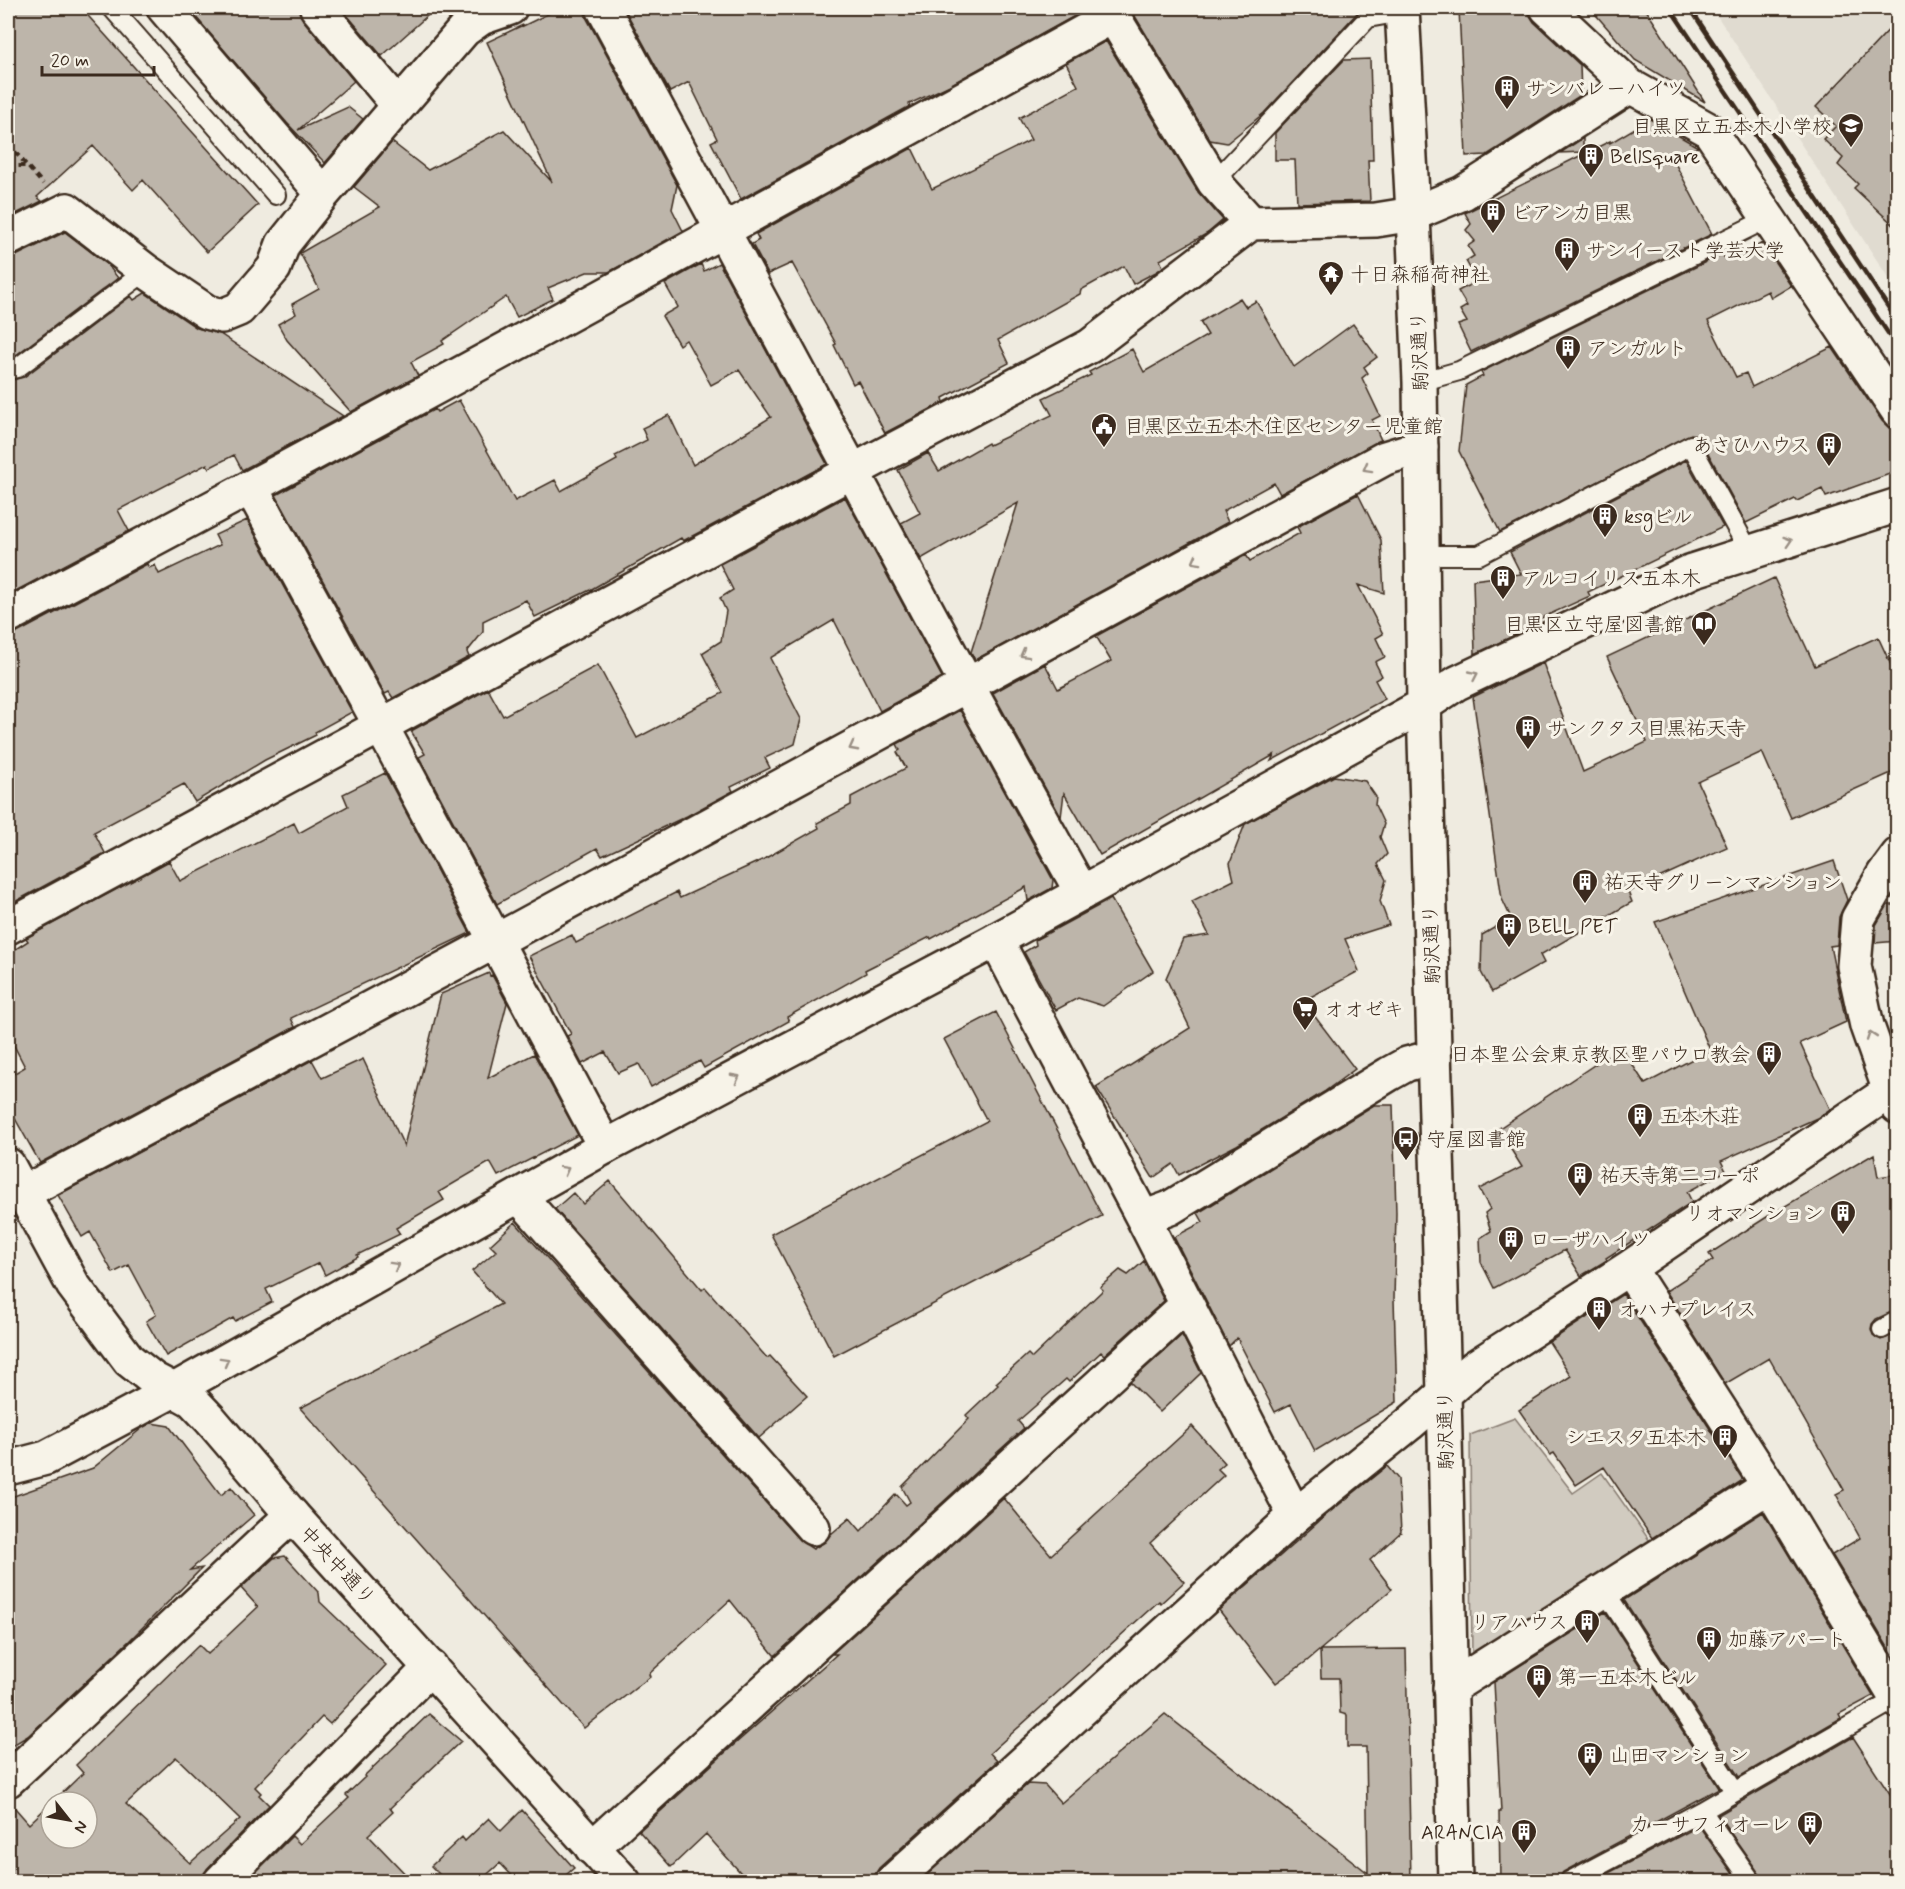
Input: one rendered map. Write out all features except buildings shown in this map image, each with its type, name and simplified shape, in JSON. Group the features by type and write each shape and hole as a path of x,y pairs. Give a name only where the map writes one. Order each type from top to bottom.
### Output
{"street":[{"path":"164,8 323,194"},
{"path":"317,8 398,105"},
{"path":"8,239 67,210 146,271 207,312 222,316 239,309 274,268 283,244 323,194 464,30 481,18 510,8"},
{"path":"603,8 967,685 1082,893"},
{"path":"1547,8 1630,86 1709,130 1898,411"},
{"name":"駒沢通り","path":"1402,10 1420,382 1424,705 1444,1393 1455,1881"},
{"path":"8,616 251,488 724,231 1110,12 1214,182 1251,223"},
{"path":"8,927 853,471 1090,346 1251,223 1376,220 1413,214 1463,193 1630,86"},
{"path":"23,1193 496,941 1385,458 1421,447"},
{"path":"251,488 605,1147"},
{"path":"8,1468 46,1458 174,1390 605,1147 996,940 1424,705 1456,683 1681,576 1898,505"},
{"path":"892,1881 1295,1516 1475,1367 1894,1099 1867,1026 1854,966 1858,919 1884,874 1898,855"},
{"path":"996,940 1143,1218 1295,1516"},
{"path":"1143,1218 1170,1208 1407,1064 1434,1057"},
{"name":"中央中通り","path":"8,1165 73,1285 129,1360 153,1379 192,1400 198,1406 292,1515 431,1667 619,1880"},
{"path":"519,1196 813,1528"},
{"path":"1629,1268 1769,1486 1897,1699"},
{"path":"592,1848 1186,1306"},
{"path":"1450,1688 1769,1486"},
{"path":"8,1780 292,1515"},
{"path":"220,1881 431,1667"}],"lane":[{"path":"112,8 276,195"},
{"path":"1214,182 1368,18 1402,10"},
{"path":"1420,382 1460,371 1769,218"},
{"path":"8,370 17,368 146,271"},
{"path":"1421,555 1479,555 1691,445 1750,553"},
{"path":"1604,1590 1735,1791"},
{"path":"1568,1881 1702,1811 1897,1699"},
{"path":"1702,1811 1752,1881"}],"path":[{"path":"8,144 67,210"},
{"path":"8,166 26,166"}],"shaded area":[{"name":"目黒区立五本木小学校","path":"1712,8 1897,8 1897,291"},
{"path":"1515,1418 1573,1493 1602,1473 1652,1544 1472,1660 1470,1435"}],"railway":[{"path":"1670,8 1898,348"},
{"path":"1690,8 1898,322"}],"place":[{"name":"サンバレーハイツ","path":"1507,111"},
{"name":"目黒区立五本木小学校","path":"1851,149"},
{"name":"BellSquare","path":"1591,179"},
{"name":"ビアンカ目黒","path":"1493,235"},
{"name":"サンイースト学芸大学","path":"1567,273"},
{"name":"十日森稲荷神社","path":"1331,297"},
{"name":"アンガルト","path":"1568,371"},
{"name":"目黒区立五本木住区センター児童館","path":"1104,449"},
{"name":"あさひハウス","path":"1829,468"},
{"name":"ksgビル","path":"1605,539"},
{"name":"アルコイリス五本木","path":"1503,601"},
{"name":"目黒区立守屋図書館","path":"1704,647"},
{"name":"サンクタス目黒祐天寺","path":"1528,751"},
{"name":"祐天寺グリーンマンション","path":"1585,905"},
{"name":"BELL PET","path":"1509,949"},
{"name":"オオゼキ","path":"1305,1032"},
{"name":"日本聖公会東京教区聖パウロ教会","path":"1769,1077"},
{"name":"五本木荘","path":"1640,1139"},
{"name":"守屋図書館","path":"1406,1162"},
{"name":"祐天寺第二コーポ","path":"1580,1198"},
{"name":"リオマンション","path":"1843,1236"},
{"name":"ローザハイツ","path":"1511,1262"},
{"name":"オハナプレイス","path":"1599,1332"},
{"name":"シエスタ五本木","path":"1725,1460"},
{"name":"リアハウス","path":"1587,1645"},
{"name":"加藤アパート","path":"1709,1662"},
{"name":"第一五本木ビル","path":"1539,1700"},
{"name":"山田マンション","path":"1590,1778"},
{"name":"カーサフィオーレ","path":"1810,1847"},
{"name":"ARANCIA","path":"1524,1855"}]}
